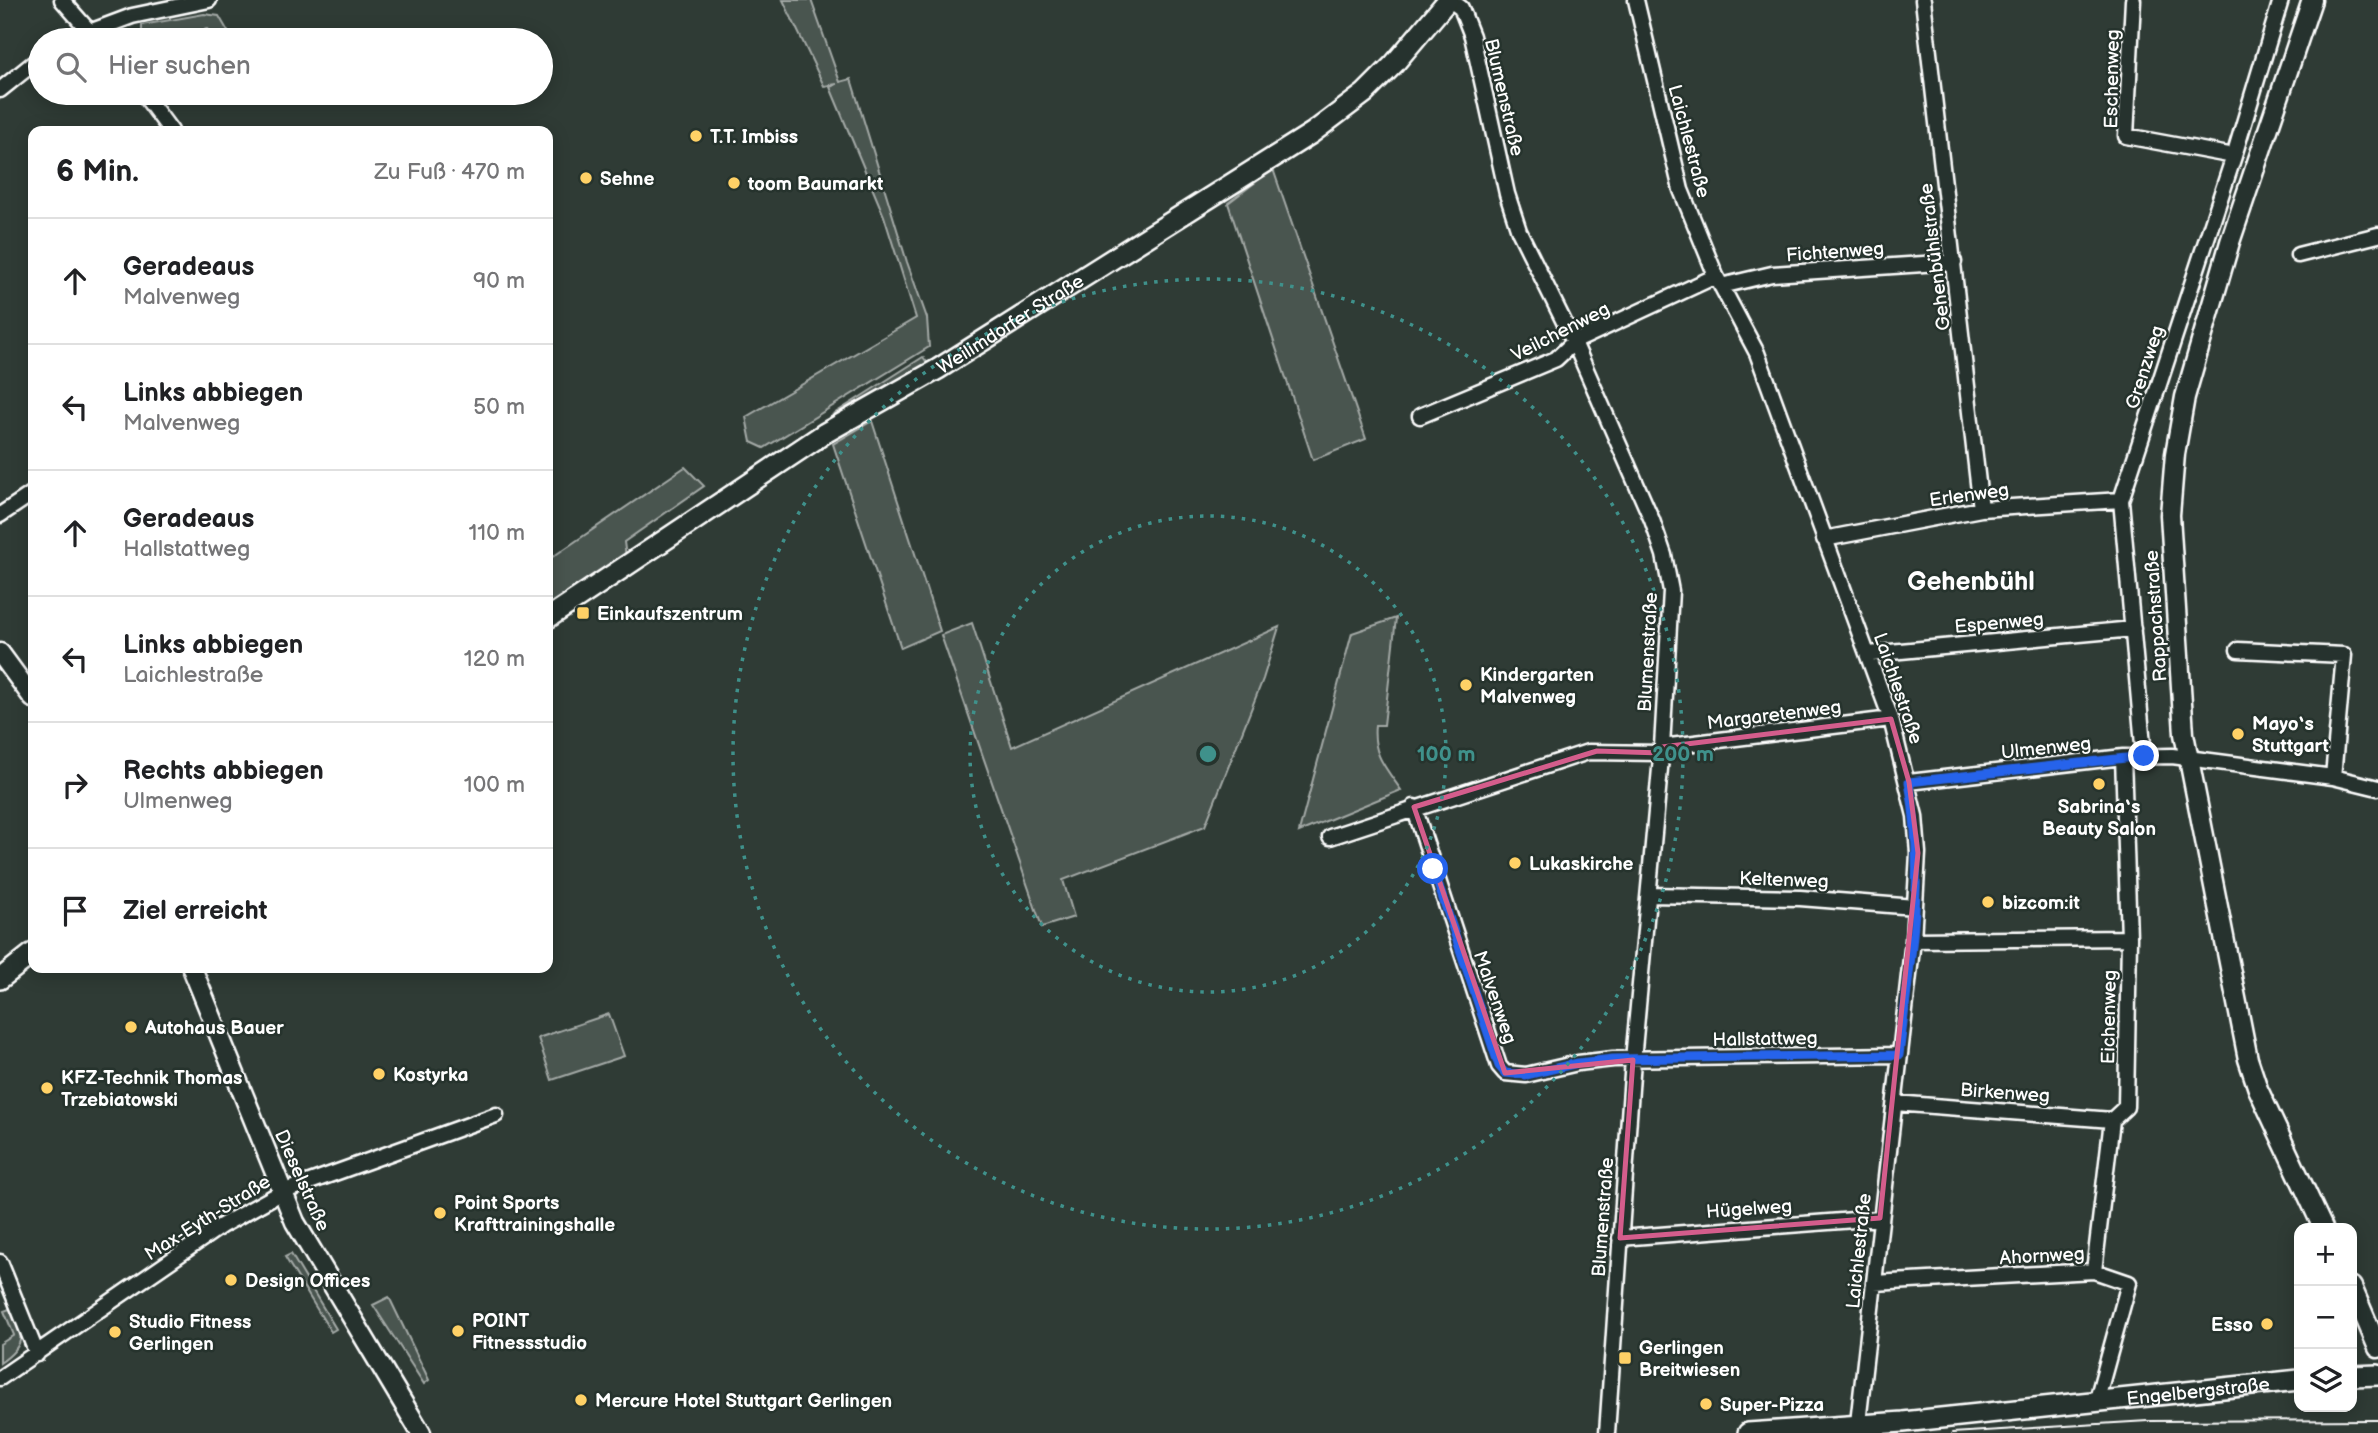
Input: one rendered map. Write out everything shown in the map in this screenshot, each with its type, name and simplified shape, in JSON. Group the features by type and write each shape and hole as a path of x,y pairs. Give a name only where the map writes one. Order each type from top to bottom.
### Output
{"main road":[{"name":"Weilimdorfer Straße","path":"553,615 825,433 938,369 1312,133 1364,93 1394,64 1449,0"},
{"path":"0,979 28,957"},
{"path":"2357,1376 2378,1375"},
{"name":"Engelbergstraße","path":"1748,1433 1858,1423 1903,1422 2294,1381"}],"street":[{"path":"62,0 86,28"},
{"path":"109,28 132,16 209,0"},
{"name":"Blumenstraße","path":"1449,0 1461,8 1472,36 1507,194 1519,231 1574,342 1664,555 1671,591 1650,895 1633,1060 1607,1433"},
{"name":"Laichlestraße","path":"1636,0 1681,190 1718,281 1757,353 1868,654 1909,782 1918,853 1913,940 1858,1423"},
{"name":"Gehenbühlstraße","path":"1923,0 1981,509"},
{"name":"Eschenweg","path":"2133,0 2126,136 2234,156"},
{"name":"Grenzweg","path":"2144,756 2121,500 2234,156 2281,0"},
{"name":"Rappachstraße","path":"2312,0 2220,272 2185,397 2175,454 2170,515 2176,642 2188,758 2248,1059 2258,1089 2321,1223"},
{"path":"0,90 28,68"},
{"path":"152,105 167,126"},
{"path":"2298,255 2378,235"},
{"name":"Fichtenweg","path":"1718,281 1772,274 1954,262"},
{"name":"Veilchenweg","path":"1420,416 1556,359 1574,342 1718,281"},
{"path":"0,516 28,496"},
{"name":"Erlenweg","path":"1824,539 1981,509 2121,500"},
{"name":"Espenweg","path":"1868,654 2133,629"},
{"path":"2238,650 2344,655 2333,777"},
{"path":"0,653 28,691"},
{"name":"Margaretenweg","path":"1330,837 1414,807 1588,752 1661,750 1891,719"},
{"name":"Ulmenweg","path":"1909,782 2144,756 2188,758 2333,777 2378,788"},
{"name":"Eichenweg","path":"2094,1271 2112,1120 2126,1107 2129,938 2123,757"},
{"name":"Malvenweg","path":"1414,807 1499,1066 1505,1073 1526,1075 1578,1063 1633,1060"},
{"name":"Keltenweg","path":"1650,895 1800,898 1915,907"},
{"path":"1913,940 2129,938"},
{"name":"Dieselstraße","path":"194,973 295,1222 421,1433"},
{"name":"Hallstattweg","path":"1633,1060 1899,1055"},
{"name":"Birkenweg","path":"1895,1103 2112,1120"},
{"name":"Max-Eyth-Straße","path":"0,1378 220,1226 282,1192 496,1115"},
{"name":"Hügelweg","path":"1620,1238 1880,1217"},
{"path":"0,1262 37,1354"},
{"name":"Ahornweg","path":"1874,1283 2094,1271 2129,1283 2095,1403"},
{"path":"2357,1299 2378,1348"}],"highlighted area":[{"path":"1891,719 1909,782 1918,853 1880,1218 1620,1238 1633,1060 1505,1073 1414,807 1597,751 1661,753 1662,747"}],"shaded area":[{"path":"783,0 811,0 840,82 851,79 927,318 929,347 764,448 751,442 746,417 916,318 884,216 830,87 837,84 824,86"},
{"path":"204,14 219,16 226,28 142,28 142,25"},
{"path":"1273,169 1366,439 1313,460 1228,203"},
{"path":"923,357 929,365 832,415"},
{"path":"872,421 940,631 901,648 833,444"},
{"path":"685,467 704,486 624,542 626,557 553,613 553,557"},
{"path":"1396,618 1384,725 1375,725 1375,735 1381,760 1401,790 1299,832 1352,633"},
{"path":"972,623 1012,747 1279,627 1263,679 1205,826 1063,880 1074,917 1042,927 941,635"},
{"path":"609,1014 624,1056 552,1080 538,1038"},
{"path":"291,1254 336,1329 331,1332 285,1257"},
{"path":"389,1297 429,1380 424,1384 373,1305"},
{"path":"12,1308 19,1326 20,1339 15,1351 0,1363 0,1344 14,1335 4,1311"}],"tram line":[{"path":"1952,1433 2148,1421 2378,1420"}],"place":[{"name":"T.T. Imbiss","path":"696,136"},
{"name":"Sehne","path":"586,178"},
{"name":"toom Baumarkt","path":"734,183"},
{"name":"Einkaufszentrum","path":"583,613"},
{"name":"Kindergarten Malvenweg","path":"1466,685"},
{"name":"Mayo‘s Stuttgart","path":"2238,734"},
{"name":"Sabrina‘s Beauty Salon","path":"2099,784"},
{"name":"Lukaskirche","path":"1515,863"},
{"name":"bizcom:it","path":"1988,902"},
{"name":"Autohaus Bauer","path":"131,1027"},
{"name":"Kostyrka","path":"379,1074"},
{"name":"KFZ-Technik Thomas Trzebiatowski","path":"47,1088"},
{"name":"Point Sports Krafttrainingshalle","path":"440,1213"},
{"name":"Design Offices","path":"231,1280"},
{"name":"Esso","path":"2267,1324"},
{"name":"POINT Fitnessstudio","path":"458,1331"},
{"name":"Studio Fitness Gerlingen","path":"115,1332"},
{"name":"Gerlingen Breitwiesen","path":"1625,1358"},
{"name":"Mercure Hotel Stuttgart Gerlingen","path":"581,1400"},
{"name":"Super-Pizza","path":"1706,1404"}],"district":[{"name":"Gehenbühl","path":"1971,581"}],"route":[{"path":"1433,869 1499,1066 1505,1073 1526,1075 1578,1063 1613,1059 1899,1055 1913,940 1918,853 1909,782 2144,756"}]}
